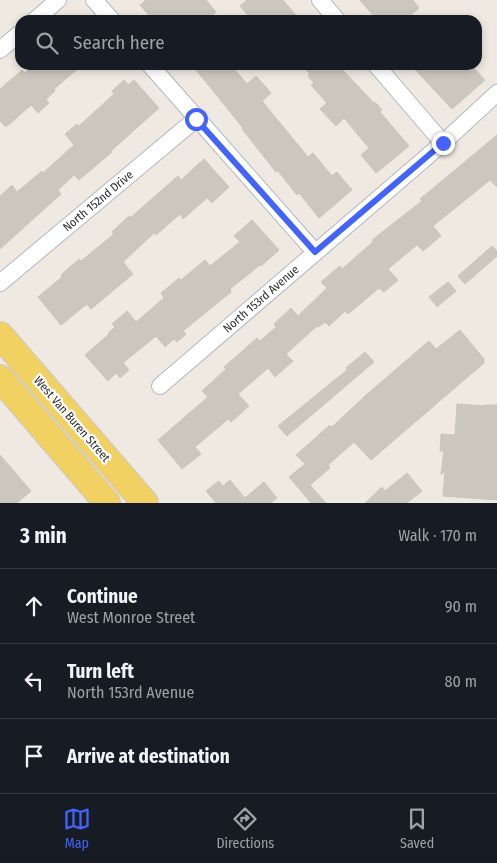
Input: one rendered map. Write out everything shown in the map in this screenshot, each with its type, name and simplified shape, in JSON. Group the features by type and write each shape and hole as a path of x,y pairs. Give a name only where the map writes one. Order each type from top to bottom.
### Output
{"main road":[{"name":"West Van Buren Street","path":"0,335 145,503"},
{"path":"0,378 107,503"}],"street":[{"path":"41,15 58,0"},
{"path":"94,0 108,15"},
{"path":"320,0 333,15"},
{"path":"0,50 15,37"},
{"path":"154,70 315,252"},
{"path":"380,70 443,143"},
{"name":"North 153rd Avenue","path":"160,386 443,143 497,93"},
{"name":"North 152nd Drive","path":"0,283 196,119"}],"building":[{"path":"146,0 206,0 216,12 212,15 149,15 140,5"},
{"path":"247,0 283,0 296,15 248,15 240,6"},
{"path":"360,0 413,0 419,8 411,15 373,15"},
{"path":"22,70 25,73 28,70 76,70 54,89 55,91 46,99 49,103 38,113 31,105 6,127 0,121 0,89"},
{"path":"196,70 235,70 247,84 256,76 271,93 262,101 308,157 313,153 332,176 337,172 352,190 319,218 299,193 297,195 278,171 276,172"},
{"path":"306,70 343,70 382,110 380,112 409,146 376,173 361,155 369,148 344,118 336,126 320,109 327,103 311,85 314,83 308,76 310,74"},
{"path":"416,70 476,70 485,80 452,109"},
{"path":"124,80 128,85 134,80 159,108 79,180 74,175 58,190 61,194 0,249 0,196 12,185 17,192 42,171 43,173 74,145 65,134 77,124 79,126 114,94 112,91"},
{"path":"497,135 497,187 490,180 433,226 441,236 423,251 417,245 388,269 398,280 384,292 379,288 348,314 345,311 329,326 325,322 319,327 317,326 286,354 293,361 275,377 268,368 238,394 249,406 231,422 228,419 195,447 201,454 182,469 158,440 208,397 202,391 226,369 224,367 257,338 260,341 276,327 274,324 291,308 298,316 327,288 321,282 340,266 342,269 373,242 372,240 422,201 420,199"},
{"path":"204,159 229,187 212,203 207,198 183,219 180,214 156,235 154,233 123,262 133,274 91,309 87,304 61,325 38,297 62,277 61,275 79,259 81,261 114,234 112,232 129,216 130,218 178,176 181,180"},
{"path":"252,220 279,250 230,289 231,292 183,331 186,334 177,342 174,339 165,347 156,336 123,363 129,370 120,378 116,373 108,381 85,355 109,334 115,327 112,324 127,311 136,322 164,298 161,293 179,278 181,280 205,260 210,266 240,242 234,236"},
{"path":"492,246 497,251 497,256 465,284 458,276"},
{"path":"448,282 456,291 437,307 429,297"},
{"path":"460,330 484,359 484,363 371,460 354,442 328,465 330,468 310,485 326,503 311,503 289,477 305,464 296,455 330,425 332,427 429,341 436,349"},
{"path":"365,352 374,362 287,436 278,426 347,370 346,368"},
{"path":"457,404 497,405 497,500 443,496 445,471 441,475 444,451 440,451 441,434 455,435"},
{"path":"0,455 31,491 17,503 0,503"},
{"path":"407,473 422,491 407,503 365,503 382,487 385,491"},
{"path":"230,480 245,498 264,482 277,498 271,503 216,503 206,491 219,481 223,486"}],"route":[{"path":"196,119 315,252 443,143"}]}
